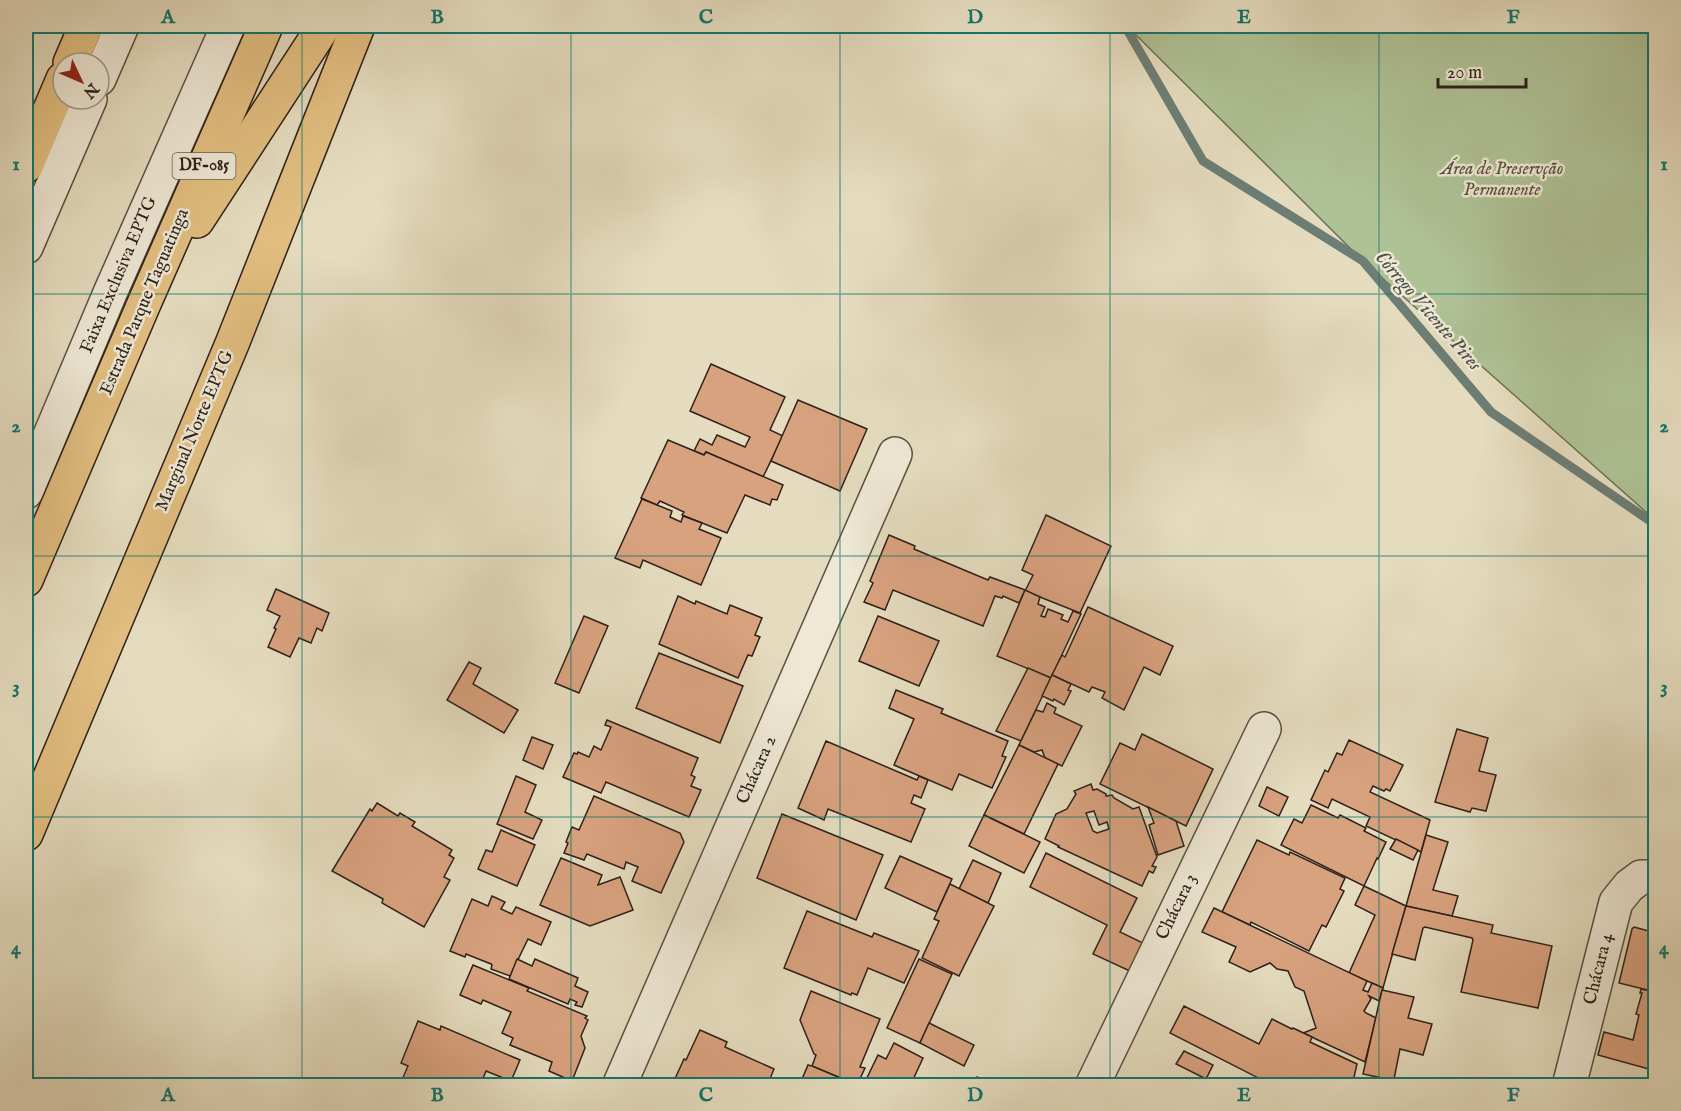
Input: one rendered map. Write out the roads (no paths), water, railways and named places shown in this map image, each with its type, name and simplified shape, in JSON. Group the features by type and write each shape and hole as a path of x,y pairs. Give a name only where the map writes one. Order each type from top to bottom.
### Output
{"main road":[{"path":"75,51 86,26"},
{"name":"Estrada Parque Taguatinga","path":"26,580 266,26"},
{"path":"143,306 324,26"},
{"name":"Marginal Norte EPTG","path":"26,834 232,344 358,26"},
{"path":"26,166 51,107"}],"street":[{"path":"111,51 122,26"},
{"name":"Faixa Exclusiva EPTG","path":"26,492 110,293 228,26"},
{"path":"26,247 85,111"},
{"name":"Chácara 2","path":"619,1086 895,454"},
{"name":"Chácara 3","path":"1092,1086 1264,729"},
{"name":"Chácara 4","path":"1569,1086 1616,902 1629,886 1641,877 1656,878"}],"waterway":[{"name":"Córrego Vicente Pires","path":"1125,26 1203,161 1363,261 1491,412 1656,525"}],"park label":[{"name":"Área de Preservção Permanente","path":"1502,180"}]}
